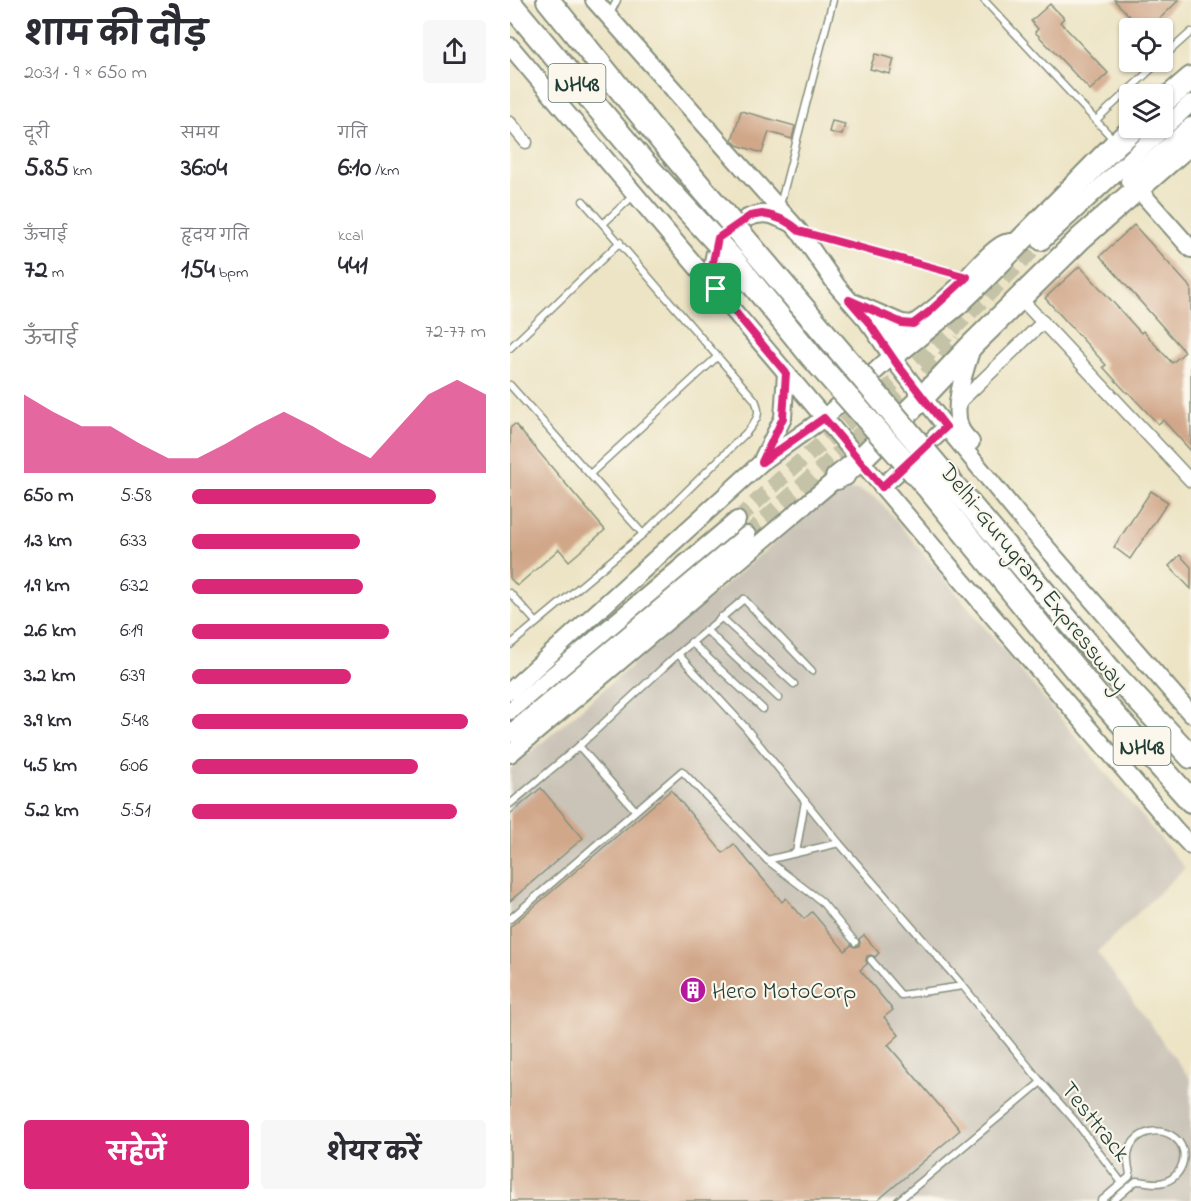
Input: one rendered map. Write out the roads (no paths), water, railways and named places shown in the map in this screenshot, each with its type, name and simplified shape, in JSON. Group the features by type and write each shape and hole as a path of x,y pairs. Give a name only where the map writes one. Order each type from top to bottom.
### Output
{"highway":[{"name":"Delhi-Gurugram Expressway","path":"548,0 666,146 1088,644 1191,757"},
{"name":"Delhi-Gurugram Expressway","path":"510,3 645,164 734,261 812,357 929,489 1093,691 1191,801"},
{"path":"1173,94 1191,78"},
{"path":"900,349 973,289 1037,246 1123,138"},
{"path":"837,478 860,460 973,344 1082,238 1191,142"}],"main road":[{"path":"594,0 795,227 837,286 869,323 900,349 922,398 1020,517 1191,714"},
{"path":"510,46 886,491 1191,846"},
{"path":"1037,246 1191,103"},
{"path":"849,300 902,323 913,324 1002,244 1010,242 1037,246 1191,126"},
{"path":"1138,189 1191,249"},
{"path":"716,289 713,262 718,238 750,216 762,214 772,215 795,227"},
{"path":"973,344 958,404 959,426 1000,479 1007,500"},
{"path":"510,691 762,462 824,418 900,349"},
{"path":"762,462 783,418 786,373"},
{"path":"886,491 946,427"},
{"path":"510,754 837,478 861,476 886,491"},
{"path":"510,711 737,520"},
{"path":"510,734 747,535"}],"street":[{"path":"510,123 526,142"},
{"path":"1020,298 1191,481"},
{"path":"958,404 1043,322"}],"lane":[{"path":"609,16 617,0"},
{"path":"779,209 834,0"},
{"path":"984,0 1117,143"},
{"path":"1173,48 1191,32"},
{"path":"1096,120 1148,72"},
{"path":"604,224 635,194"},
{"path":"510,645 642,534 747,432 758,417 759,408 755,400 583,201"},
{"path":"795,227 967,277"},
{"path":"510,348 620,243"},
{"path":"590,474 717,357"},
{"path":"511,388 642,534"},
{"path":"510,593 536,622"},
{"path":"510,804 579,746 691,642 744,599 812,671"},
{"path":"721,617 794,684"},
{"path":"706,630 779,698"},
{"path":"691,642 763,709"},
{"name":"Testtrack","path":"678,654 745,727 839,843 963,986 1076,1122 1122,1183"},
{"path":"579,746 635,810"},
{"path":"510,919 682,771 767,860 821,901 855,942"},
{"path":"796,853 806,801"},
{"path":"767,860 839,843"},
{"path":"871,960 901,995 963,986"},
{"path":"898,1201 1041,1082"},
{"name":"Testtrack","path":"1101,1201 1130,1174 1128,1154 1136,1140 1147,1132 1161,1132 1176,1138 1183,1156 1178,1174 1166,1182 1136,1181 1113,1201"}],"tunnel":[{"path":"737,520 789,471 927,355 1041,242"},
{"path":"747,535 961,341"}],"place":[{"name":"Hero MotoCorp","path":"693,990"}]}
